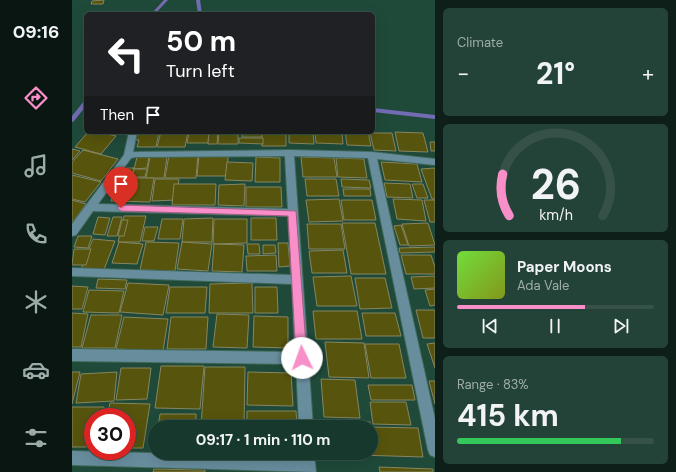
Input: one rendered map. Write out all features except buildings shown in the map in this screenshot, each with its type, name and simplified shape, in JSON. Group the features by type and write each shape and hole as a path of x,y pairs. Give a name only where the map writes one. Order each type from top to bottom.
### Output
{"street":[{"path":"72,232 113,174 128,156 133,134"},
{"path":"128,156 136,154 289,153 372,155 435,162"},
{"path":"289,153 306,420"},
{"path":"372,155 435,450"},
{"path":"90,207 293,213"},
{"path":"72,272 297,280"},
{"path":"72,355 302,358"},
{"path":"72,458 308,463"}],"waterway":[{"path":"155,12 166,0"},
{"path":"198,0 200,12"},
{"path":"72,120 84,105"},
{"path":"375,110 435,117"}],"route":[{"path":"121,208 293,213 302,358"}]}
